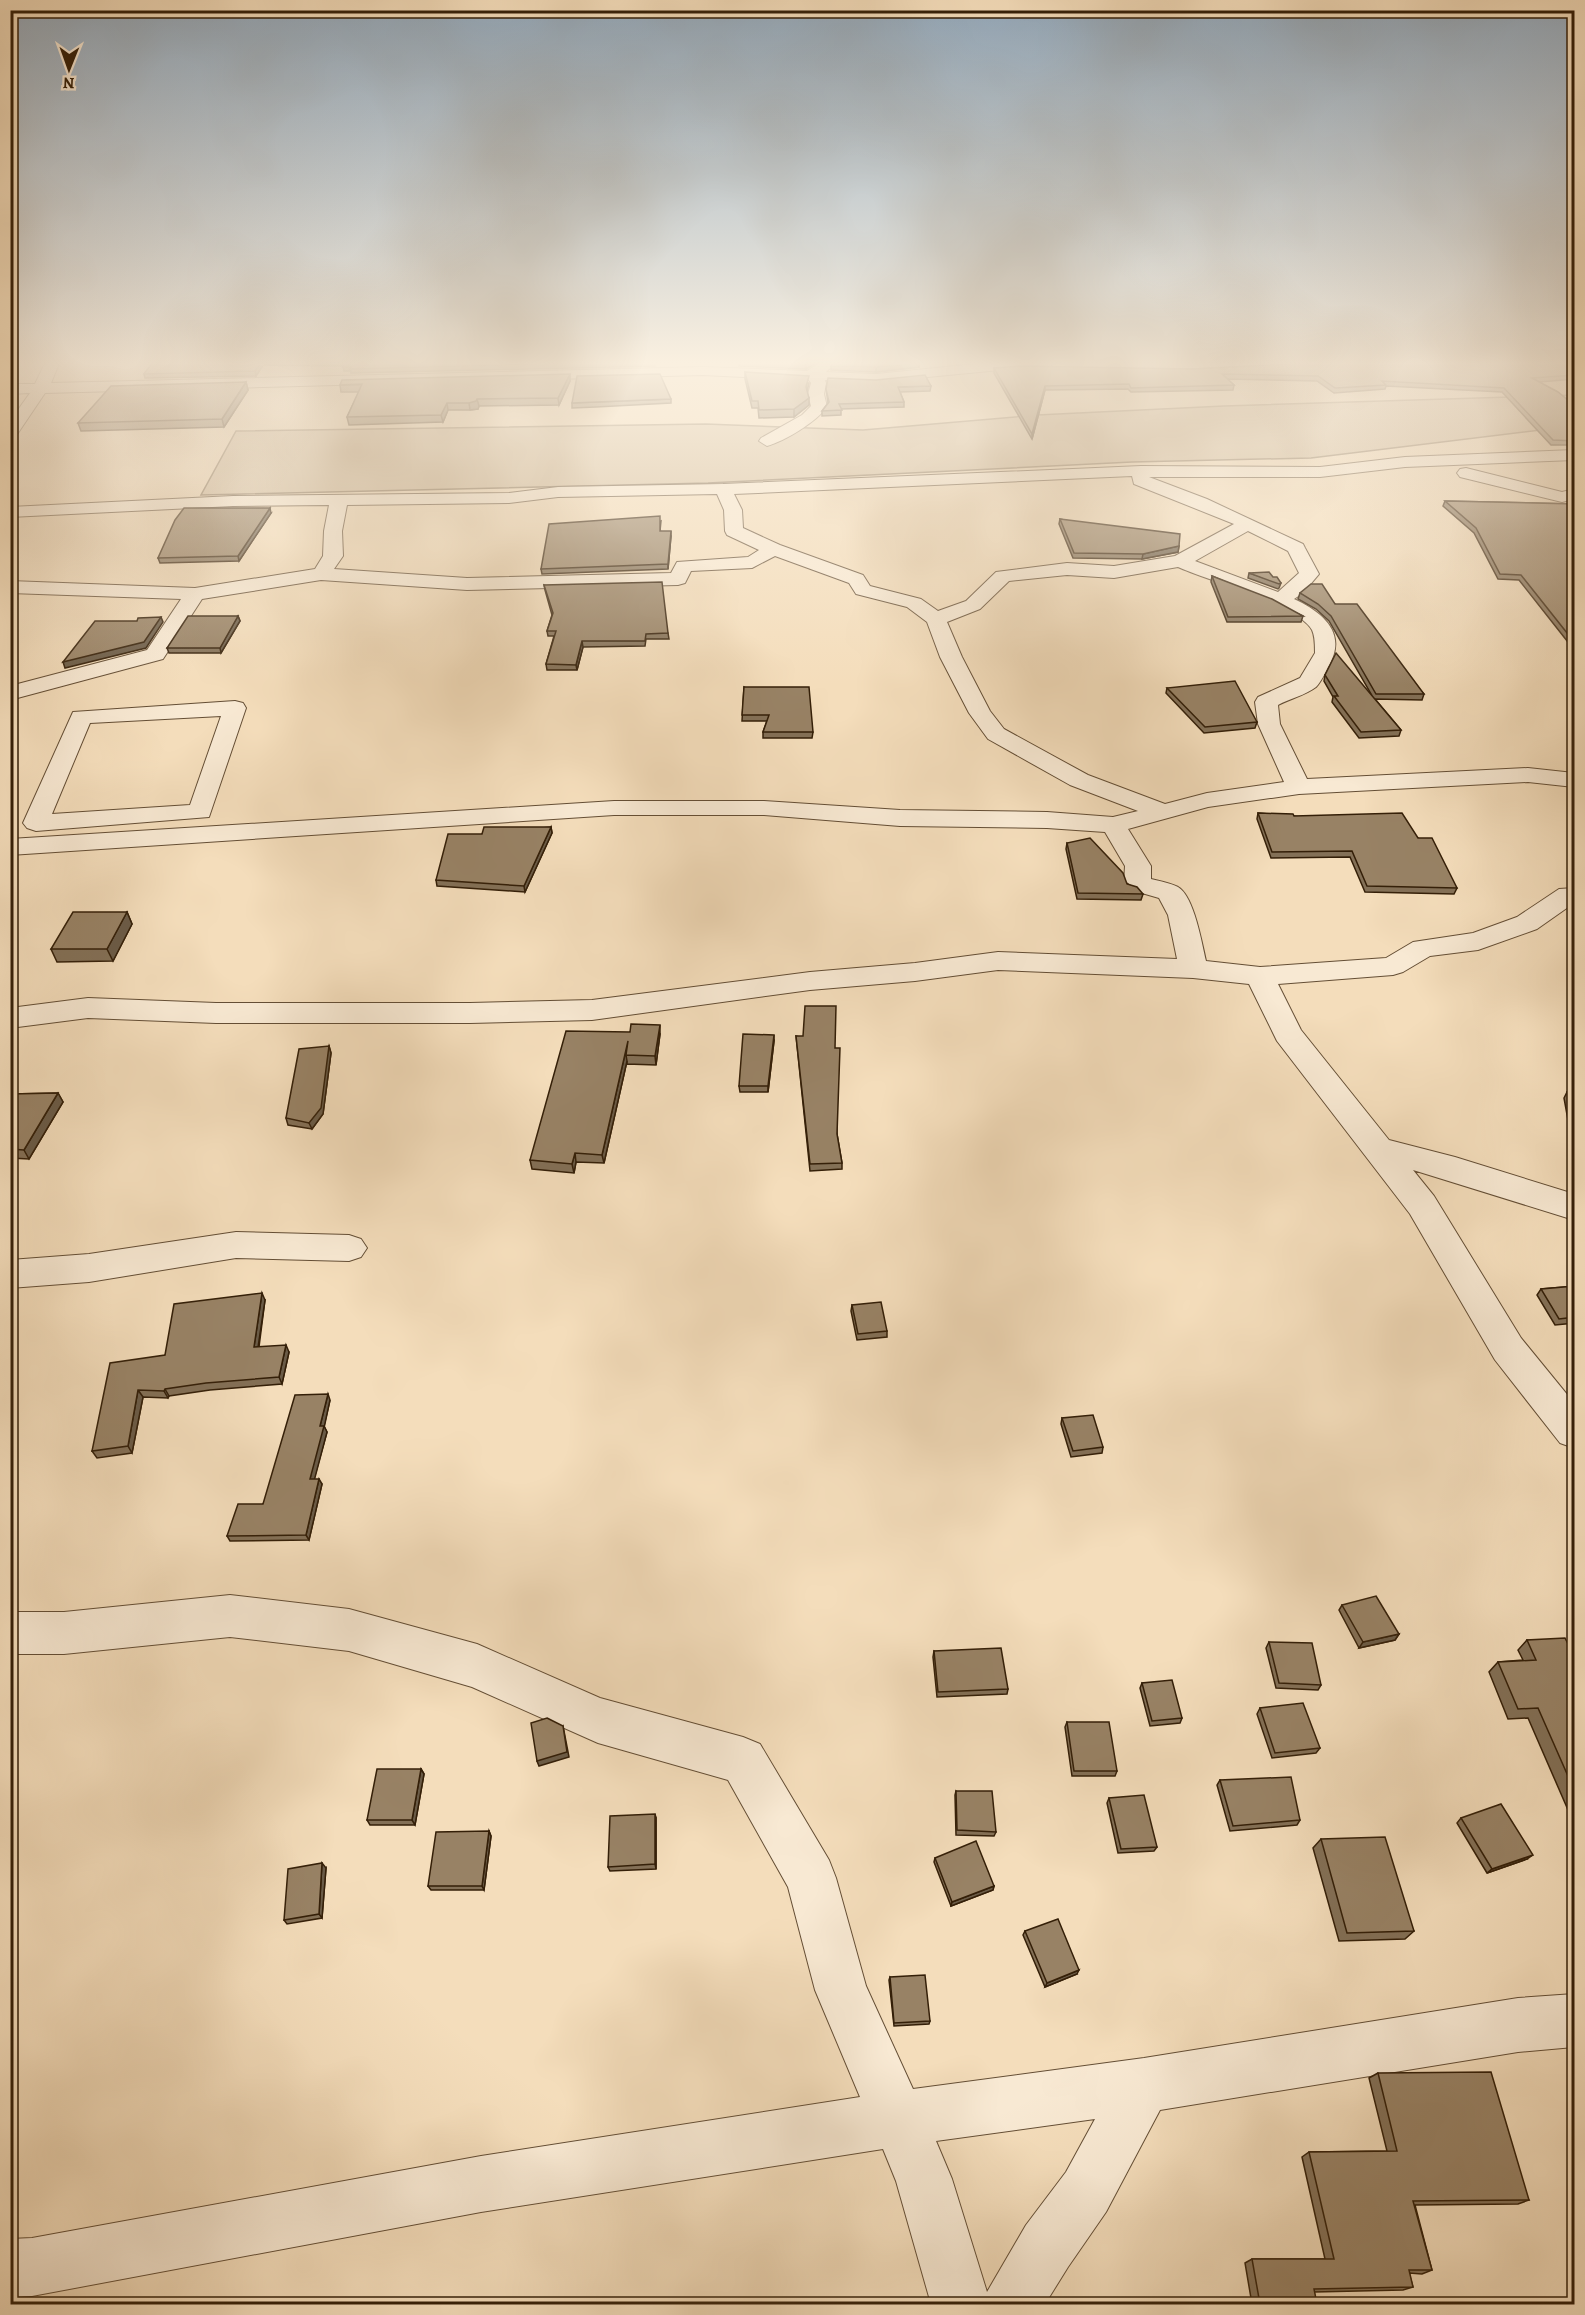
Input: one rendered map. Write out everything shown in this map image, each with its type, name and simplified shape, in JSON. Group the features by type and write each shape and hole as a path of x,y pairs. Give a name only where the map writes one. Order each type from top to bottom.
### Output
{"street":[{"path":"10,512 233,501 509,498 558,492 723,489 1141,471 1320,472 1345,469"},
{"path":"1446,469 1475,474 1562,497 1575,494"},
{"path":"1141,471 1140,480 1201,503 1296,548 1309,574 1296,589 1280,600"},
{"path":"723,489 734,510 734,531 773,549 856,579 863,590 914,603 936,619 951,657 980,713 996,734 1079,780 1162,811"},
{"path":"321,574 333,556 333,531 339,500"},
{"path":"936,619 973,605 1004,576 1067,569 1114,572 1180,561 1248,524"},
{"path":"10,587 195,594 321,574 467,584 678,579 684,566 752,562 773,549"},
{"path":"1180,561 1203,573 1299,608 1322,628 1326,653 1308,682 1266,702 1269,724 1299,787"},
{"path":"10,693 154,654 195,594"},
{"path":"235,708 200,812 188,813 36,823 81,717 235,708"},
{"path":"10,847 614,808 764,808 900,818 1047,820 1113,825 1207,800 1299,787 1528,775 1575,780"},
{"path":"1113,825 1138,866 1137,883 1170,892 1182,915 1193,969"},
{"path":"10,1018 88,1008 216,1013 592,1010 810,981 915,972 998,961 1193,969 1260,976 1393,966 1423,948 1478,941 1527,923 1569,895"},
{"path":"1260,976 1288,1035 1422,1204 1508,1349 1575,1431"},
{"path":"1380,1149 1455,1169 1575,1207"},
{"path":"10,1274 89,1268 236,1245 349,1248"},
{"path":"10,1633 64,1633 230,1616 349,1630 477,1666 598,1720 743,1761 811,1878 841,1990 924,2179 960,2304"},
{"path":"10,2268 32,2267 481,2184 897,2119 1144,2085 1518,2025 1575,2021"},
{"path":"1012,2304 1047,2246 1086,2192 1144,2085"}],"shaded area":[{"path":"215,469 990,469 708,483 201,495"}],"building":[{"path":"1445,501 1575,504 1575,643 1521,575 1500,574 1476,528"},
{"path":"184,508 270,508 238,556 158,558 175,520"},
{"path":"660,516 660,531 671,531 668,564 541,569 549,524"},
{"path":"1060,519 1180,534 1179,546 1143,554 1074,553"},
{"path":"1269,572 1281,583 1249,573"},
{"path":"1212,576 1272,599 1303,616 1228,617"},
{"path":"662,582 668,633 646,634 645,641 582,641 576,665 546,664 556,631 547,631 553,613 544,585"},
{"path":"1311,584 1322,584 1335,604 1357,604 1424,694 1376,694 1331,616 1318,604 1300,593"},
{"path":"188,616 238,616 220,648 167,648"},
{"path":"161,617 144,642 63,662 95,621 137,621 138,618"},
{"path":"1336,653 1401,730 1361,732 1334,696 1338,696 1325,675"},
{"path":"1235,681 1257,722 1205,727 1167,688"},
{"path":"744,687 809,687 813,732 763,732 769,715 742,715"},
{"path":"1258,813 1293,814 1294,816 1402,813 1418,838 1432,838 1457,888 1367,886 1352,851 1272,852"},
{"path":"484,827 551,827 524,886 436,880 448,834 482,834"},
{"path":"1090,838 1123,873 1127,884 1137,887 1143,894 1078,893 1067,843"},
{"path":"73,912 127,912 107,949 51,949"},
{"path":"805,1006 836,1006 835,1048 840,1048 837,1134 842,1163 810,1164 796,1036 803,1036"},
{"path":"631,1024 660,1025 655,1056 626,1055 628,1041 602,1155 575,1153 572,1164 530,1160 566,1031 630,1032"},
{"path":"743,1034 774,1035 768,1086 739,1086"},
{"path":"329,1046 321,1108 309,1123 286,1118 299,1049"},
{"path":"1567,1092 1575,1093 1575,1125 1573,1124"},
{"path":"58,1093 24,1150 10,1149 10,1094"},
{"path":"1575,1286 1575,1317 1559,1319 1541,1289"},
{"path":"262,1293 254,1347 286,1345 279,1377 206,1383 164,1391 138,1390 128,1446 92,1451 110,1363 165,1355 174,1304"},
{"path":"881,1302 887,1331 858,1334 852,1305"},
{"path":"328,1394 320,1426 324,1426 310,1479 319,1479 306,1535 227,1536 238,1504 263,1504 295,1395"},
{"path":"1093,1415 1103,1447 1073,1451 1062,1418"},
{"path":"1376,1596 1399,1634 1363,1642 1342,1605"},
{"path":"1565,1638 1575,1658 1575,1792 1538,1708 1518,1709 1498,1662 1536,1660 1527,1640"},
{"path":"1269,1642 1312,1643 1321,1685 1279,1683"},
{"path":"1001,1648 1008,1689 938,1692 934,1651"},
{"path":"1172,1680 1182,1718 1152,1721 1142,1683"},
{"path":"1303,1703 1320,1748 1275,1753 1260,1708"},
{"path":"547,1718 563,1726 567,1752 537,1761 531,1723"},
{"path":"1067,1722 1109,1722 1117,1771 1074,1771"},
{"path":"377,1769 421,1769 412,1820 367,1820"},
{"path":"1291,1777 1300,1820 1233,1826 1220,1780"},
{"path":"956,1791 992,1791 996,1832 957,1830"},
{"path":"1144,1795 1157,1847 1121,1849 1109,1798"},
{"path":"1501,1804 1533,1855 1492,1869 1461,1818"},
{"path":"655,1814 655,1864 608,1867 610,1816"},
{"path":"489,1831 482,1886 428,1886 436,1832"},
{"path":"1385,1837 1414,1931 1347,1933 1321,1839"},
{"path":"976,1841 994,1886 952,1902 935,1858"},
{"path":"322,1863 319,1914 284,1920 288,1869"},
{"path":"1058,1919 1079,1970 1047,1983 1025,1931"},
{"path":"925,1975 930,2021 894,2023 890,1977"},
{"path":"1491,2072 1529,2200 1413,2201 1432,2270 1409,2270 1413,2287 1314,2289 1317,2304 1260,2304 1252,2259 1334,2259 1309,2152 1397,2151 1378,2073"}]}
